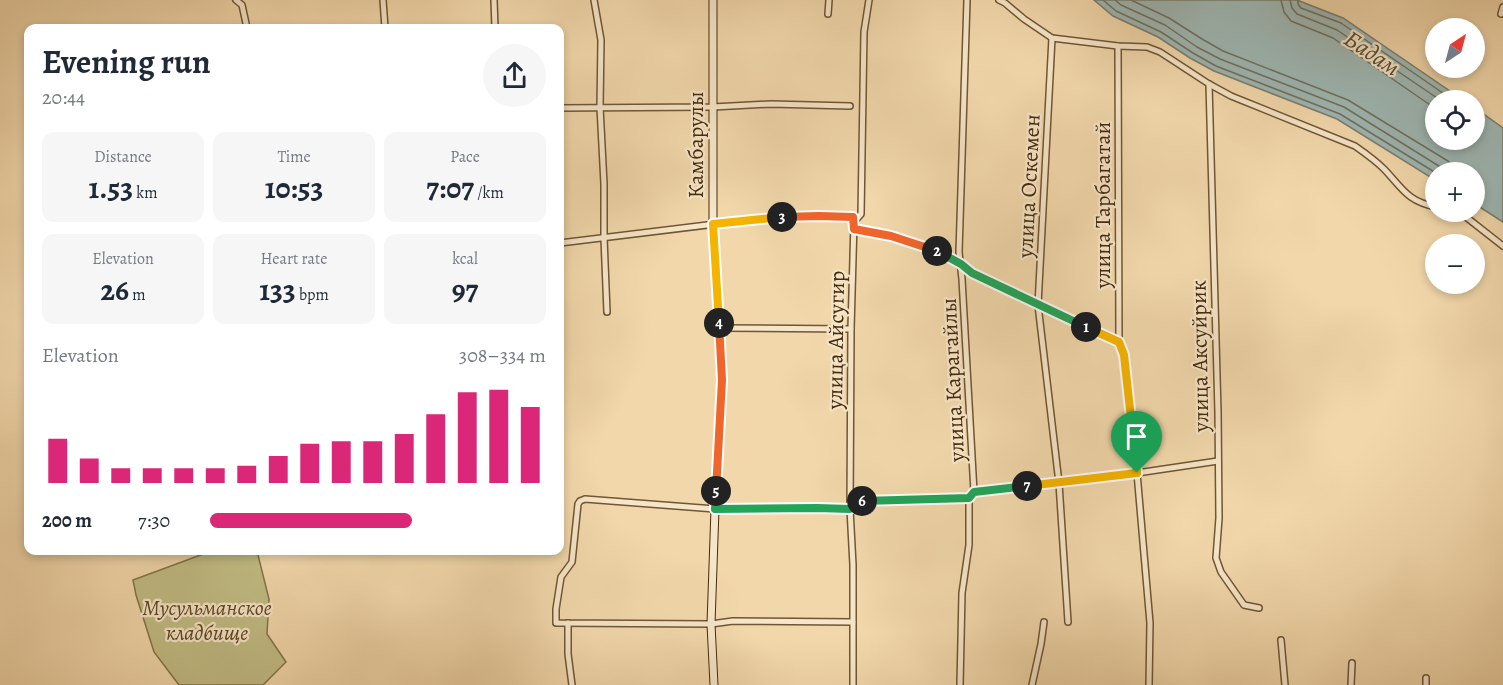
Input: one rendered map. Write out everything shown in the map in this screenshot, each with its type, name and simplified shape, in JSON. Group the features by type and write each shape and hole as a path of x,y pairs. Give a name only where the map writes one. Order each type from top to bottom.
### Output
{"street":[{"path":"236,0 242,5 246,24"},
{"path":"242,5 247,0"},
{"path":"383,0 385,24"},
{"path":"494,0 495,24"},
{"path":"594,0 601,40 600,107 607,312"},
{"name":"Камбарулы","path":"713,0 713,224 722,380 711,624 714,685"},
{"path":"828,14 829,0"},
{"name":"улица Айсугир","path":"853,685 853,565 850,509 851,329 854,222 861,214 864,32 869,0"},
{"name":"улица Карагайлы","path":"967,0 959,252 974,492 969,498"},
{"path":"999,0 1052,39 1118,46 1148,46 1231,96 1355,146 1384,169 1414,201 1425,205"},
{"path":"1501,14 1503,7"},
{"name":"улица Оскемен","path":"1052,39 1038,305 1059,483 1068,622"},
{"name":"улица Тарбагатай","path":"1118,46 1119,342 1124,355 1137,473 1150,623 1149,685"},
{"name":"улица Аксуйрик","path":"1209,84 1219,518 1216,558 1221,572 1244,605 1259,608"},
{"path":"564,108 713,107 771,104 850,106"},
{"path":"564,243 773,217 853,217 854,222"},
{"path":"1472,222 1503,246"},
{"path":"854,229 891,236 939,251 972,273 1119,342"},
{"path":"719,328 851,329"},
{"path":"974,492 1218,461"},
{"path":"853,622 556,623 561,577 572,561 578,504 585,499 715,509 850,509 856,502 969,498 969,545 962,593 960,685"},
{"path":"1032,685 1044,622"},
{"path":"568,623 568,654 572,685"},
{"path":"1281,640 1285,685"},
{"path":"1351,685 1352,663"},
{"path":"1426,678 1426,685"}],"green space":[{"name":"Мусульманское кладбище","path":"200,555 258,555 269,599 267,634 286,662 263,685 179,685 154,652 133,580"}],"water":[{"name":"Бадам","path":"1094,0 1297,0 1343,18 1425,74 1425,78 1431,78 1448,90 1425,90 1425,150 1485,150 1485,115 1503,128 1503,222 1485,210 1485,162 1425,162 1425,174 1337,119 1214,71 1158,37 1113,16"}],"route":[{"path":"773,217 853,217 854,229 891,236 939,251 972,273 1119,342 1124,355 1137,473 974,492 969,498 856,502 850,509 715,509 722,380 713,224 773,217"}]}
